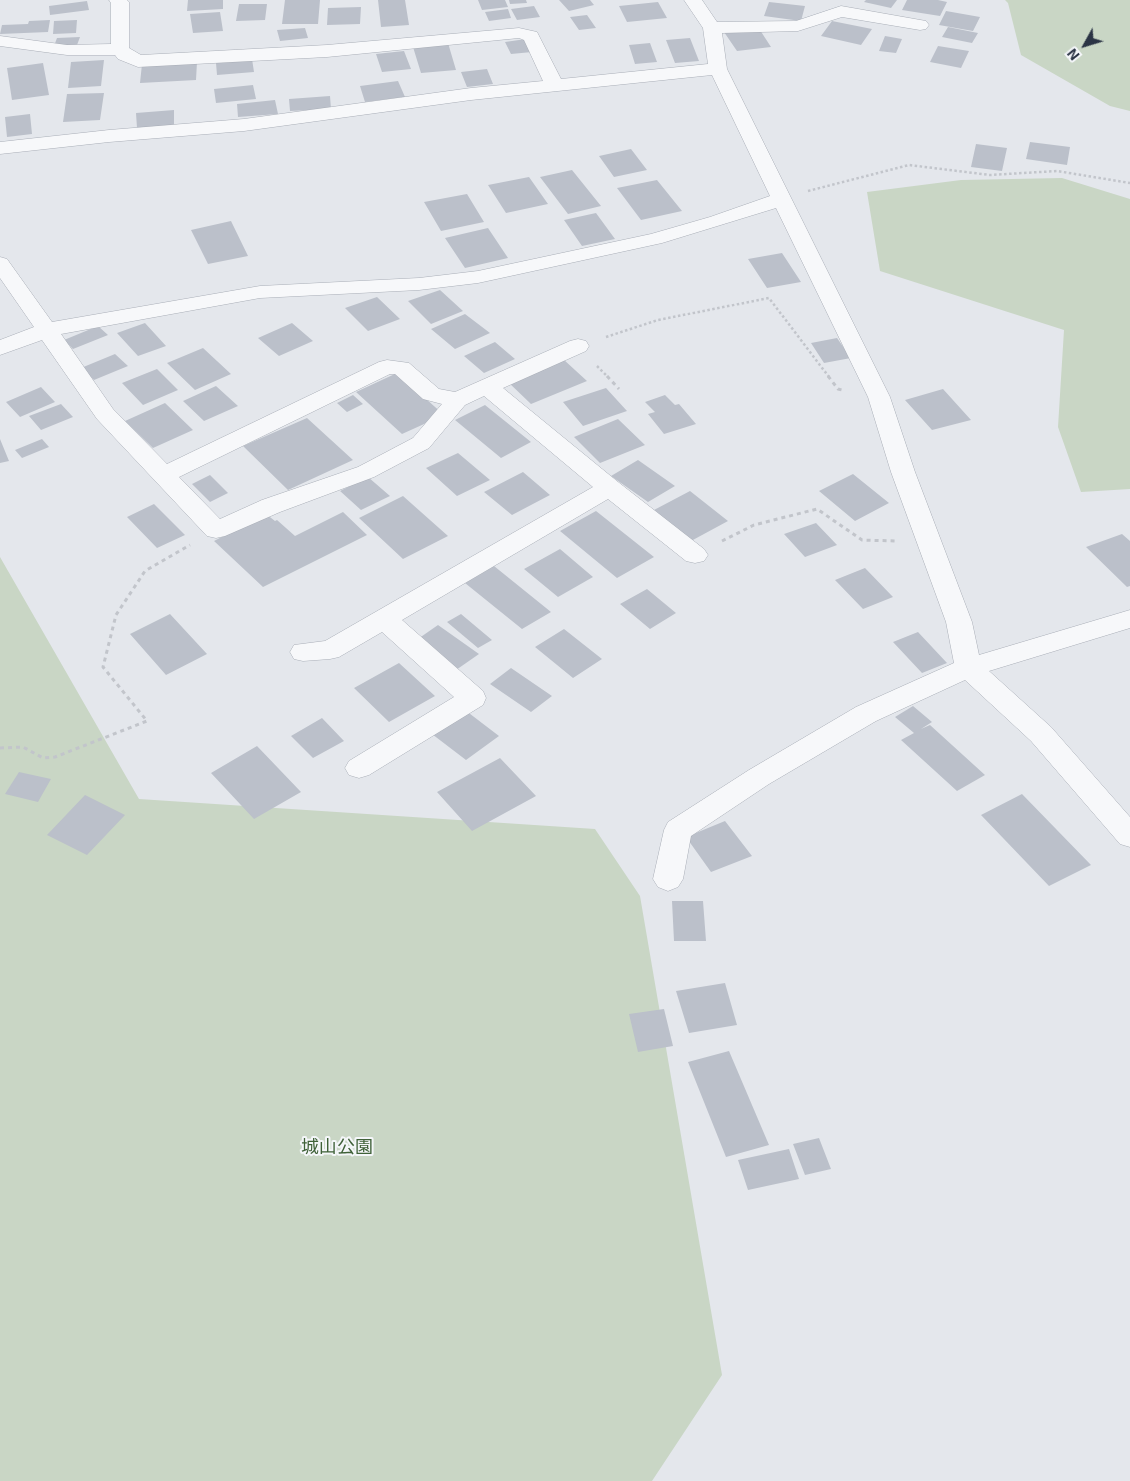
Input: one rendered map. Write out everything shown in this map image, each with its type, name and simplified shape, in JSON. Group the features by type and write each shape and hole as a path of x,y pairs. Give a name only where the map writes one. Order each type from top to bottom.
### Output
{"street":[{"path":"118,0 120,2 120,49 125,55 138,61 328,51 519,33 531,36 554,85"},
{"path":"693,0 712,28 718,69 879,397 902,472 960,622 968,668 1040,734 1130,836"},
{"path":"712,28 798,26 841,11 920,25"},
{"path":"0,41 67,50 96,51 120,49"},
{"path":"0,148 110,136 244,126 471,94 718,69"},
{"path":"0,348 47,330 260,292 419,284 478,277 655,239 717,221 781,199"},
{"path":"0,263 105,414 216,530 271,506 366,472 421,443 457,400 578,346"},
{"path":"164,475 387,367 401,368 431,394 457,400"},
{"path":"487,387 609,488 695,555"},
{"path":"303,652 330,650 609,488"},
{"path":"360,768 473,698 384,619"},
{"path":"668,879 678,830 759,777 866,714 968,668 1130,619"}],"path":[{"path":"781,199 909,165 990,175 1057,171 1130,183"},
{"path":"578,346 658,320 769,298 838,389 879,397"},
{"path":"695,555 754,525 817,509 862,540 930,541"},
{"path":"0,748 23,747 43,758 55,757 147,721 103,667 116,614 146,570 216,530"}],"green space":[{"path":"1005,0 1130,0 1130,111 1110,106 1021,55 1008,3"},
{"path":"1062,178 1130,199 1130,489 1081,492 1058,427 1064,330 880,271 867,192 961,180"},
{"name":"城山公園","path":"0,557 139,799 595,829 640,896 722,1375 652,1481 0,1481"}],"building":[{"path":"188,0 223,0 223,9 187,11"},
{"path":"285,0 320,0 318,24 282,24"},
{"path":"378,0 405,0 409,25 381,27"},
{"path":"478,0 505,0 508,7 482,10"},
{"path":"509,0 526,0 527,3 510,4"},
{"path":"559,0 590,0 594,5 569,11"},
{"path":"866,0 897,0 891,8 864,2"},
{"path":"907,0 938,0 947,2 940,16 902,10"},
{"path":"87,1 89,10 50,15 49,6"},
{"path":"658,2 667,18 627,22 619,6"},
{"path":"769,2 805,6 801,21 764,16"},
{"path":"239,4 267,4 265,20 236,21"},
{"path":"534,6 540,17 517,20 511,9"},
{"path":"361,7 360,24 327,25 328,8"},
{"path":"508,9 511,18 489,21 485,12"},
{"path":"946,11 980,17 973,31 939,25"},
{"path":"220,12 223,31 193,33 190,14"},
{"path":"587,15 596,28 579,30 570,17"},
{"path":"50,20 48,32 0,34 2,25 28,24 29,21"},
{"path":"77,20 76,33 53,34 54,21"},
{"path":"832,21 872,29 861,45 821,36"},
{"path":"758,27 771,47 737,51 724,32"},
{"path":"948,27 978,33 972,43 942,37"},
{"path":"305,28 308,38 280,41 277,30"},
{"path":"885,36 902,39 896,53 879,51"},
{"path":"80,37 77,45 54,46 57,38"},
{"path":"690,38 699,61 675,63 666,40"},
{"path":"526,39 532,52 511,54 505,42"},
{"path":"448,43 456,70 421,73 413,47"},
{"path":"650,43 657,62 635,64 629,45"},
{"path":"938,46 969,51 961,68 930,62"},
{"path":"404,51 411,69 382,72 376,54"},
{"path":"252,59 254,72 217,75 216,63"},
{"path":"104,60 101,86 68,88 71,62"},
{"path":"197,62 196,80 140,83 142,64"},
{"path":"43,63 49,95 12,100 7,68"},
{"path":"487,69 493,84 467,87 461,72"},
{"path":"398,81 405,97 365,102 360,86"},
{"path":"253,85 256,99 216,103 214,89"},
{"path":"104,93 100,120 63,122 67,94"},
{"path":"330,96 331,109 290,111 289,99"},
{"path":"275,100 278,114 238,117 237,104"},
{"path":"174,110 174,125 137,128 136,113"},
{"path":"30,114 32,134 7,137 5,117"},
{"path":"1030,142 1070,147 1067,165 1026,159"},
{"path":"976,144 1007,148 1002,171 971,167"},
{"path":"631,149 647,170 614,177 599,156"},
{"path":"572,170 601,206 568,214 540,177"},
{"path":"529,177 548,204 506,213 488,185"},
{"path":"657,180 682,211 641,220 617,188"},
{"path":"467,194 484,222 441,231 424,202"},
{"path":"596,213 615,239 582,246 564,220"},
{"path":"231,221 248,256 208,264 191,230"},
{"path":"488,228 508,258 465,268 445,238"},
{"path":"782,253 801,282 767,288 748,259"},
{"path":"440,290 463,311 431,324 408,301"},
{"path":"377,297 400,319 368,331 345,308"},
{"path":"465,314 490,333 455,349 431,329"},
{"path":"145,323 166,346 138,356 117,333"},
{"path":"292,323 313,341 279,356 258,338"},
{"path":"98,326 108,335 73,349 64,340"},
{"path":"837,338 851,358 824,363 811,343"},
{"path":"495,342 515,359 484,373 464,356"},
{"path":"203,348 231,374 195,390 167,363"},
{"path":"115,354 128,366 94,380 81,368"},
{"path":"563,359 587,381 531,404 507,381"},
{"path":"157,369 178,390 143,405 122,383"},
{"path":"397,373 444,415 402,434 356,392"},
{"path":"216,386 238,406 204,421 183,401"},
{"path":"41,387 55,402 20,417 6,402"},
{"path":"606,388 627,411 583,426 563,402"},
{"path":"943,389 971,420 932,430 905,400"},
{"path":"353,395 363,404 347,412 337,403"},
{"path":"665,395 675,405 679,404 696,424 664,434 648,414 655,412 645,402"},
{"path":"165,403 193,430 153,448 125,421"},
{"path":"61,404 73,417 41,430 29,416"},
{"path":"485,405 531,442 501,458 455,420"},
{"path":"307,418 353,460 288,490 243,446"},
{"path":"618,419 645,445 600,463 574,437"},
{"path":"0,439 9,461 0,463"},
{"path":"42,439 49,447 22,458 15,450"},
{"path":"458,453 490,480 457,496 426,468"},
{"path":"638,460 675,486 648,502 611,476"},
{"path":"523,472 550,495 512,515 484,492"},
{"path":"853,474 889,503 855,521 819,491"},
{"path":"210,475 228,493 210,502 192,484"},
{"path":"368,477 390,496 361,510 340,491"},
{"path":"690,491 728,521 691,541 654,510"},
{"path":"403,496 448,536 403,559 359,518"},
{"path":"154,504 185,535 157,548 127,517"},
{"path":"596,511 654,557 617,578 560,531"},
{"path":"343,512 367,535 263,587 214,541 266,514 275,521 277,520 295,536"},
{"path":"816,523 837,545 805,557 784,534"},
{"path":"1122,534 1130,541 1130,586 1127,587 1086,547"},
{"path":"560,549 593,577 558,597 524,569"},
{"path":"494,566 551,612 522,629 465,583"},
{"path":"865,568 893,597 863,609 835,580"},
{"path":"647,589 676,613 650,629 620,604"},
{"path":"170,614 207,654 166,675 130,634"},
{"path":"461,614 492,640 478,648 447,622"},
{"path":"438,625 479,654 456,670 415,641"},
{"path":"564,629 602,659 573,678 535,647"},
{"path":"918,632 947,663 922,673 893,642"},
{"path":"399,663 435,696 389,722 354,688"},
{"path":"511,668 552,696 531,712 490,684"},
{"path":"913,706 932,722 921,729 930,725 985,775 957,791 901,740 914,733 895,717"},
{"path":"461,707 499,736 466,760 428,731"},
{"path":"322,718 344,741 313,758 291,736"},
{"path":"257,746 301,792 254,819 211,773"},
{"path":"500,758 536,796 472,831 437,792"},
{"path":"19,772 51,779 38,802 5,794"},
{"path":"1022,794 1091,865 1049,886 981,815"},
{"path":"85,795 125,815 87,855 47,835"},
{"path":"725,821 752,856 711,872 686,837"},
{"path":"672,901 703,901 706,941 674,941"},
{"path":"725,983 737,1025 689,1033 676,991"},
{"path":"664,1009 673,1046 638,1052 629,1014"},
{"path":"729,1051 769,1145 726,1157 688,1062"},
{"path":"819,1138 831,1169 805,1175 793,1144"},
{"path":"789,1149 799,1179 748,1190 738,1160"}]}
